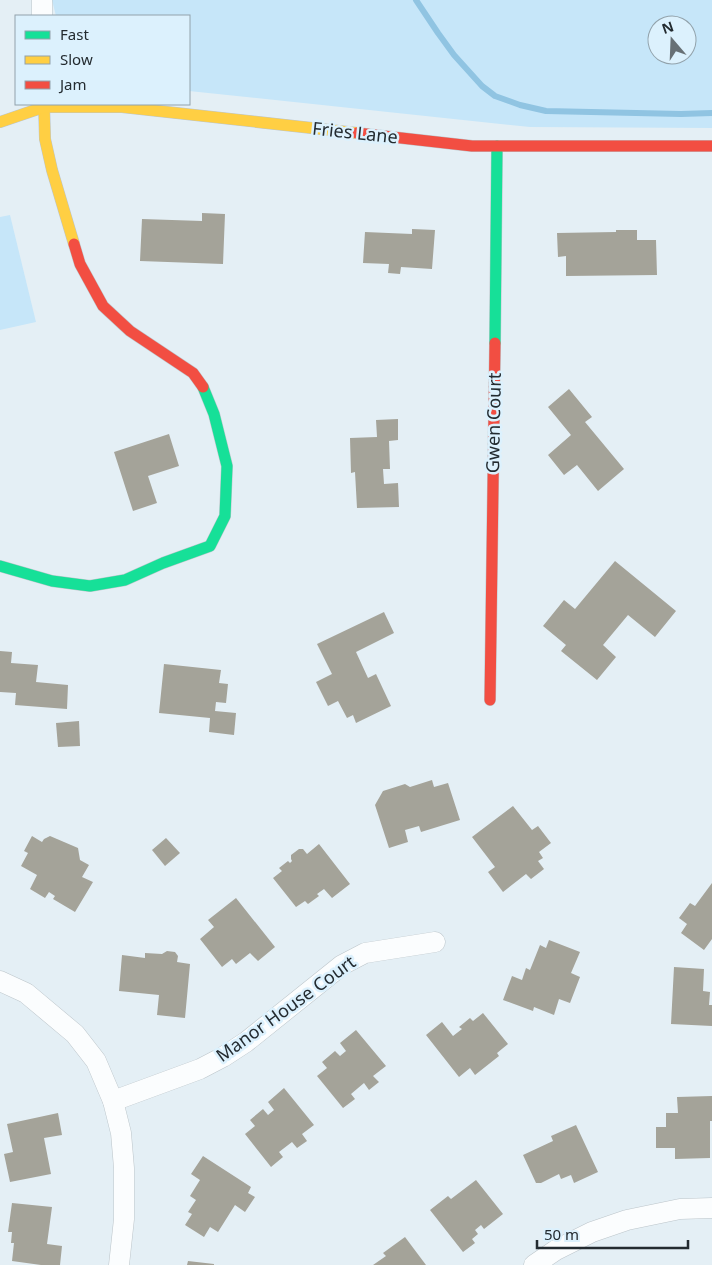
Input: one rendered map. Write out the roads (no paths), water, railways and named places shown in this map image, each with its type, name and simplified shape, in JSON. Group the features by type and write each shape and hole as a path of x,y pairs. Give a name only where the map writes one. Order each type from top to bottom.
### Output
{"street":[{"path":"42,0 42,15"},
{"path":"0,566 52,581 90,586 125,580 163,563 210,546 225,516 227,466 214,414 203,387 193,373 130,331 102,306 80,264 55,180 45,139 44,106"},
{"name":"Fries Lane","path":"0,122 44,106 122,107 472,146 712,146"},
{"name":"Gwen Court","path":"490,700 497,146"},
{"name":"Manor House Court","path":"113,1101 200,1070 223,1057 246,1042 342,965 365,953 435,942"},
{"path":"0,981 26,994 75,1034 96,1061 113,1101 121,1133 124,1168 124,1219 119,1265"},
{"path":"534,1265 556,1250 592,1232 627,1220 680,1209 712,1208"}],"waterway":[{"path":"416,0 454,55 482,86 495,96 520,105 546,111 712,113"}]}
